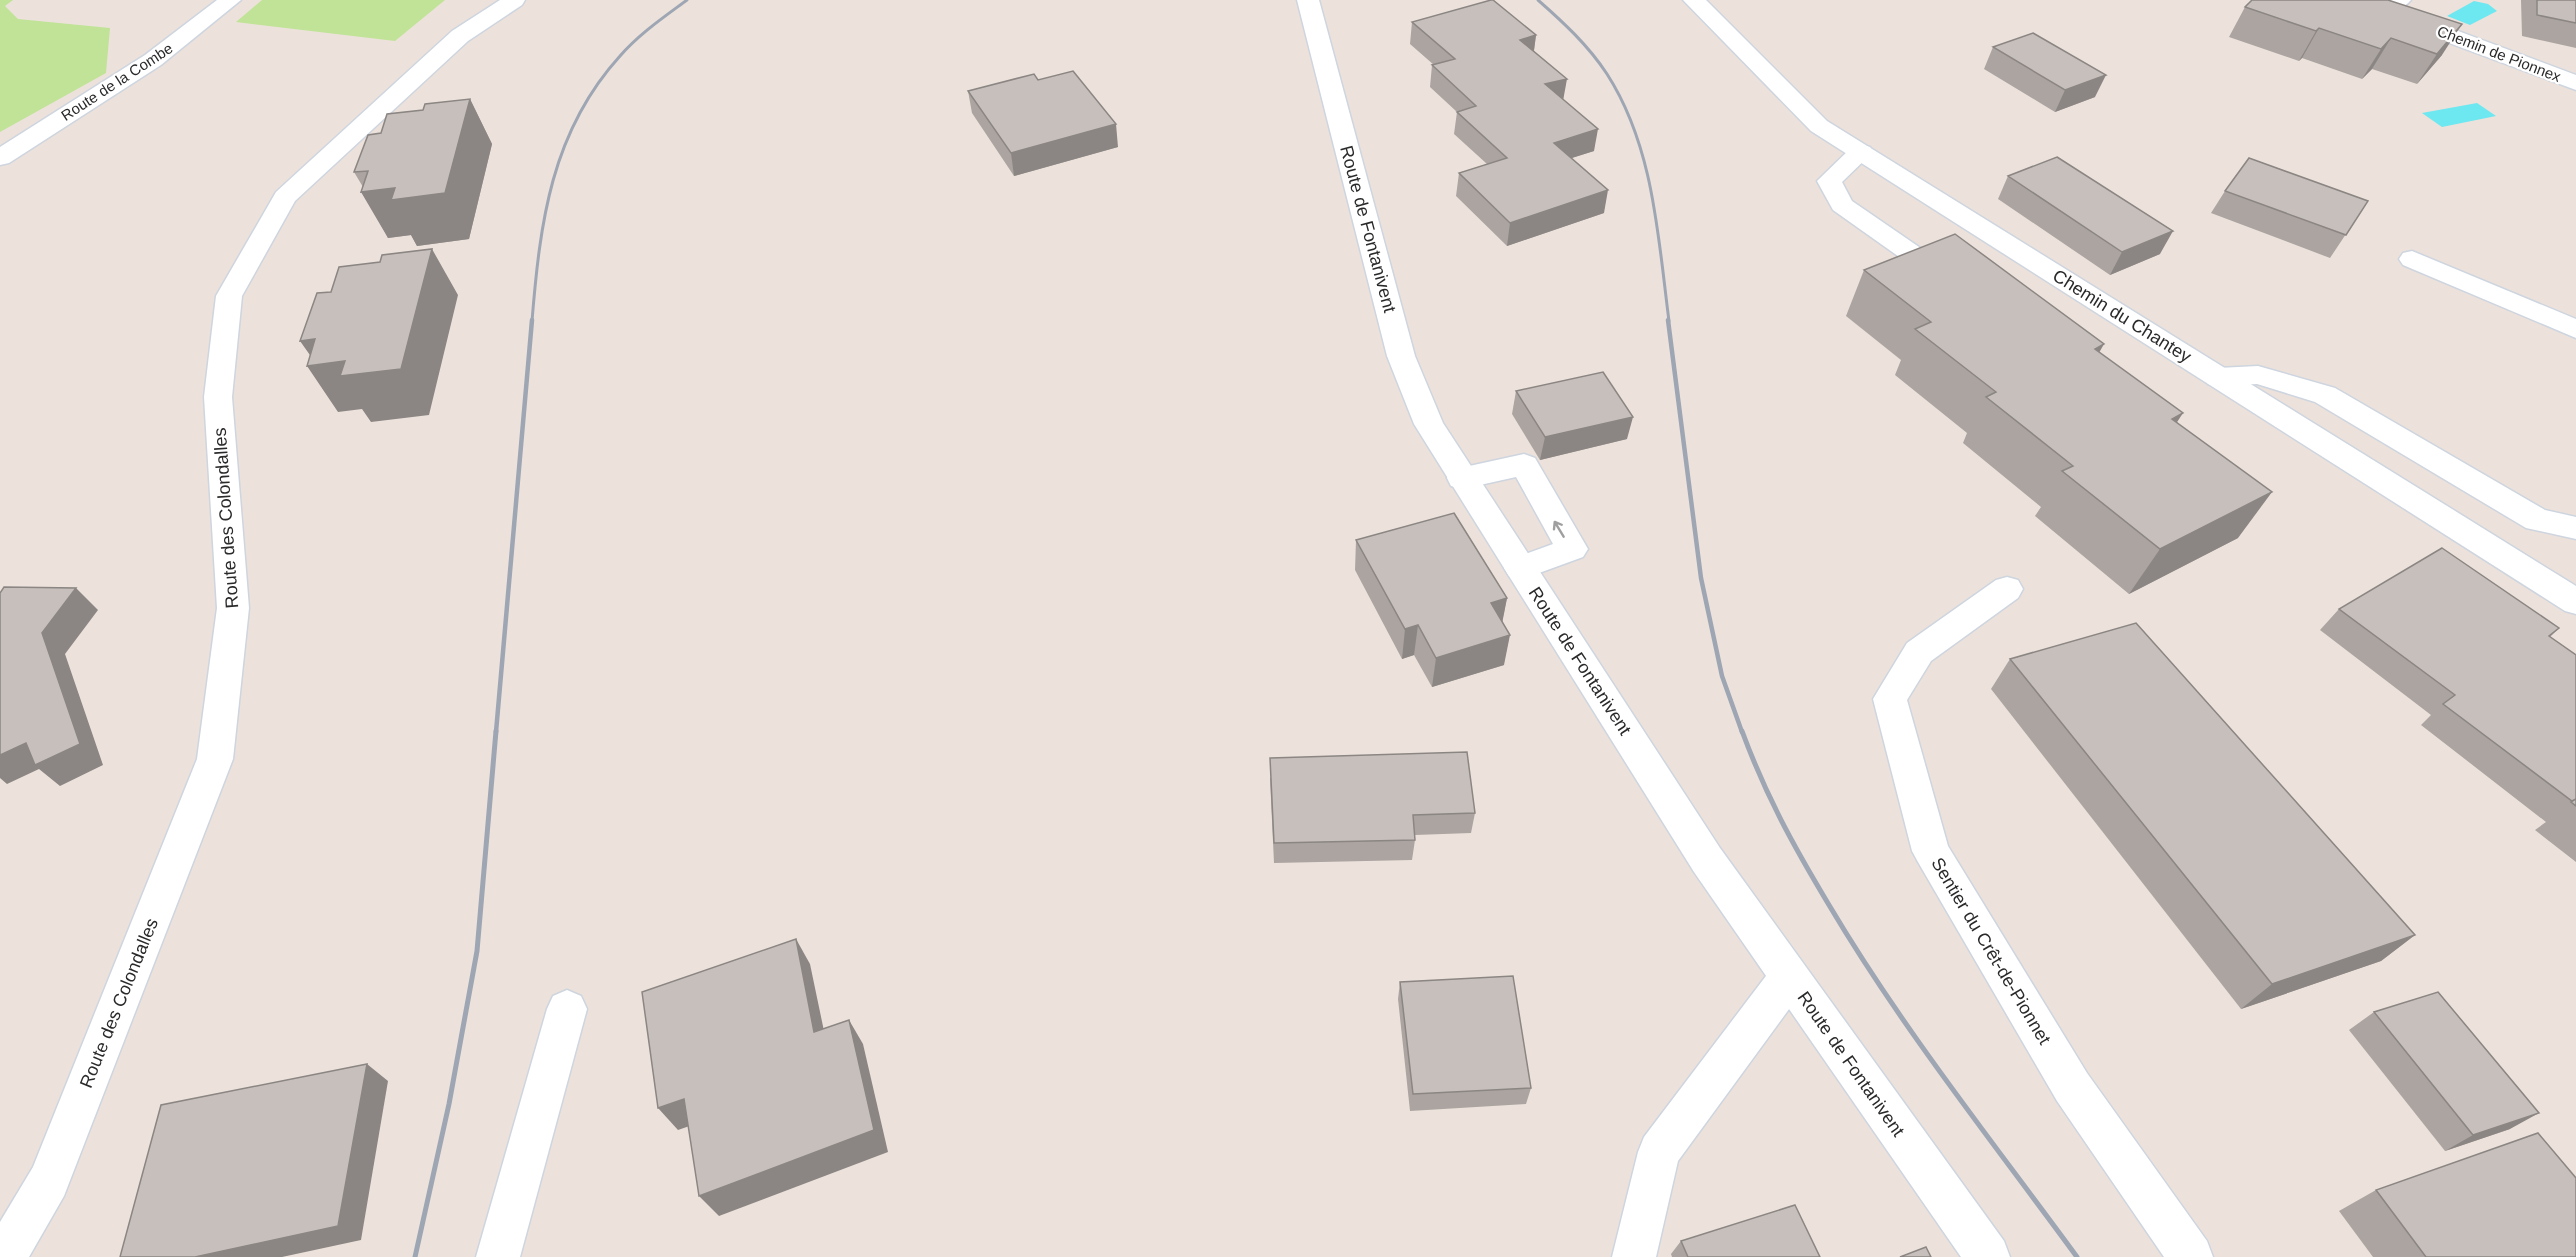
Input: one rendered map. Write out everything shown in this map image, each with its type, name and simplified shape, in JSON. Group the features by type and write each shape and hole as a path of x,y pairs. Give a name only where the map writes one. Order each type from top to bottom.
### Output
{"street":[{"name":"Route de la Combe","path":"0,158 153,60 230,0"},
{"name":"Route des Colondalles","path":"4,1257 49,1181 215,759 233,608 218,397 229,296 285,196 460,36 514,0"},
{"name":"Route de Fontanivent","path":"1308,0 1401,356 1429,424 1707,860 1988,1257"},
{"name":"Chemin du Chantey","path":"1694,0 1819,126 2576,602"},
{"name":"Chemin de Pionnex","path":"2355,0 2390,4 2576,83"},
{"path":"1861,152 1829,181 1842,206 1914,257 1965,289"},
{"path":"2412,259 2576,329"},
{"path":"2218,377 2258,375 2325,395 2537,520 2576,528"},
{"path":"1462,478 1524,465 1572,549 1520,568"},
{"name":"Sentier du Crêt-de-Pionnet","path":"2007,589 1919,652 1890,699 1928,841 1931,851 2072,1087 2191,1257"},
{"path":"1634,1257 1659,1152 1788,977"},
{"path":"498,1257 567,1009"}],"green space":[{"path":"0,0 13,0 5,6 18,19 110,28 106,73 0,132"},
{"path":"262,0 445,0 395,41 236,22"}],"water":[{"path":"2474,1 2488,4 2497,11 2470,25 2447,16"},
{"path":"2477,103 2496,116 2442,127 2422,113"}],"building":[{"path":"1491,0 1536,35 1520,40 1567,79 1545,84 1598,129 1554,143 1608,190 1510,223 1459,173 1507,158 1457,112 1476,106 1432,65 1455,59 1412,22"},
{"path":"2252,0 2388,0 2462,24 2437,54 2391,38 2381,49 2319,28 2316,31 2245,7"},
{"path":"2537,0 2576,0 2576,23 2537,15"},
{"path":"2033,33 2106,75 2065,90 1993,47"},
{"path":"1073,71 1116,124 1011,153 968,91 1034,74 1038,80"},
{"path":"470,99 445,193 391,200 395,188 361,192 368,171 354,172 368,135 381,133 387,114 423,110 425,104"},
{"path":"2057,157 2173,231 2122,252 2008,176"},
{"path":"2249,158 2368,201 2346,235 2225,191"},
{"path":"1955,234 2104,344 2095,349 2183,413 2172,419 2272,492 2160,549 2062,471 2073,466 1986,397 1996,392 1915,329 1931,322 1864,270"},
{"path":"432,249 401,369 340,376 345,361 307,366 315,339 300,341 317,293 331,292 339,267 380,262 382,255"},
{"path":"1603,372 1633,417 1545,437 1516,391"},
{"path":"1454,513 1507,598 1491,603 1510,635 1436,658 1418,625 1405,629 1356,540"},
{"path":"2442,548 2559,628 2549,636 2576,655 2576,799 2572,801 2443,704 2455,695 2339,609"},
{"path":"4,587 76,588 42,633 80,744 35,765 26,743 0,755 0,593"},
{"path":"2136,623 2415,935 2272,984 2010,659"},
{"path":"1467,752 1475,813 1413,815 1415,840 1274,843 1270,758"},
{"path":"796,939 814,1032 849,1020 874,1130 699,1196 684,1099 658,1108 642,992"},
{"path":"1513,976 1531,1088 1413,1094 1400,982"},
{"path":"2438,992 2539,1113 2473,1135 2374,1012"},
{"path":"367,1064 338,1226 195,1257 120,1257 161,1105"},
{"path":"2538,1133 2576,1178 2576,1257 2426,1257 2376,1190"},
{"path":"1795,1205 1820,1257 1688,1257 1681,1241"},
{"path":"1926,1247 1931,1257 1900,1257"}],"railway":[{"path":"532,321 545,214 564,147 578,116 597,85 627,48 687,0"},
{"path":"1538,0 1592,53 1623,102 1635,132 1652,193 1669,321"},
{"path":"496,732 532,320"},
{"path":"1668,320 1701,578 1722,676 1742,732"},
{"path":"415,1257 449,1104 477,951 496,731"},
{"path":"1742,731 1781,820 1857,951 1948,1084 2077,1257"}]}
